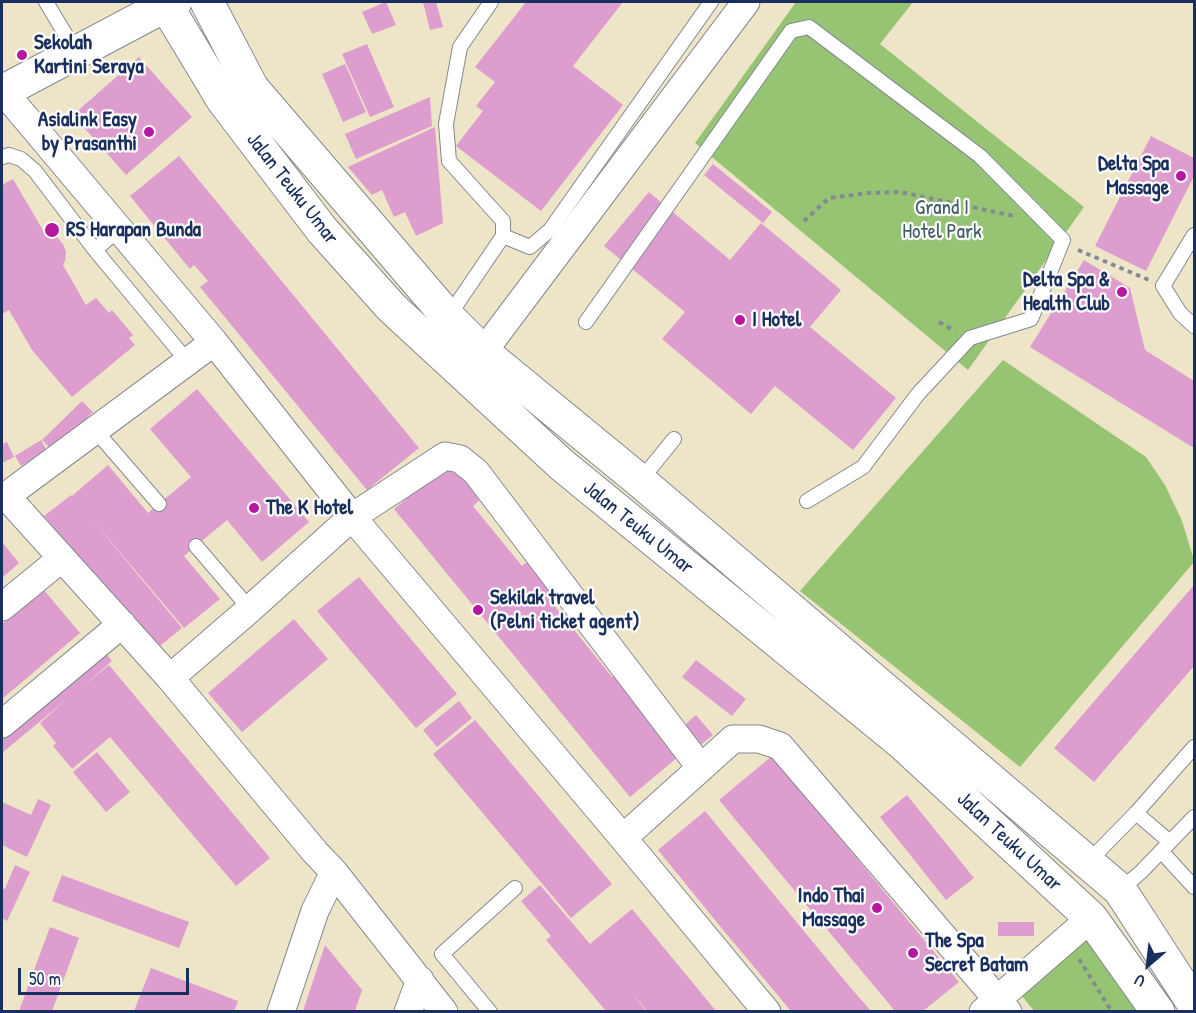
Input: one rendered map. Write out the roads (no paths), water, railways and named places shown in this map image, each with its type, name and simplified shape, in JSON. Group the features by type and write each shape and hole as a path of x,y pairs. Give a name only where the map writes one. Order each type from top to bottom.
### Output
{"main road":[{"name":"Jalan Teuku Umar","path":"207,2 252,88 448,317 483,351 640,481 1120,890 1194,1004"},
{"path":"2,91 168,3"},
{"name":"Jalan Teuku Umar","path":"168,3 223,100 322,230 392,308 562,465 902,743 1158,1011"}],"street":[{"path":"483,351 746,2"},
{"path":"2,91 214,342 352,518 767,1011"},
{"path":"214,342 4,497 170,678 334,873 444,1011"},
{"path":"170,678 352,518 445,456 460,459 476,472 701,768"},
{"path":"2,607 62,558"},
{"path":"2,724 122,624"},
{"path":"623,838 733,739 759,739 780,746 996,1007 1079,929"},
{"path":"281,1011 315,911 334,873"},
{"path":"408,1011 420,980"}],"lane":[{"path":"46,2 76,52"},
{"path":"448,317 503,236 503,221 449,161 446,124 460,47 490,2"},
{"path":"503,236 530,247 550,230 711,2"},
{"path":"586,322 791,31 809,27 980,156 1063,240 1030,319 970,338 918,394 863,467 807,501"},
{"path":"2,157 9,155 21,159 35,171 95,250 188,362"},
{"path":"95,250 119,229"},
{"path":"1194,235 1163,286 1180,313 1194,326"},
{"path":"95,430 159,504"},
{"path":"640,481 674,439"},
{"path":"196,546 250,609"},
{"path":"1088,862 1136,813 1194,747"},
{"path":"1136,813 1166,847 1194,887"},
{"path":"1120,890 1141,872 1194,817"},
{"path":"490,1011 442,954 515,888"}],"place":[{"name":"Sekolah Kartini Seraya","path":"22,55"},
{"name":"Asialink Easy by Prasanthi","path":"149,132"},
{"name":"Delta Spa Massage","path":"1181,176"},
{"name":"RS Harapan Bunda","path":"52,230"},
{"name":"Delta Spa & Health Club","path":"1122,292"},
{"name":"I Hotel","path":"740,320"},
{"name":"The K Hotel","path":"254,508"},
{"name":"Sekilak travel (Pelni ticket agent)","path":"478,610"},
{"name":"Indo Thai Massage","path":"877,908"},
{"name":"The Spa Secret Batam","path":"913,953"}],"park label":[{"name":"Grand I Hotel Park","path":"942,220"}]}
